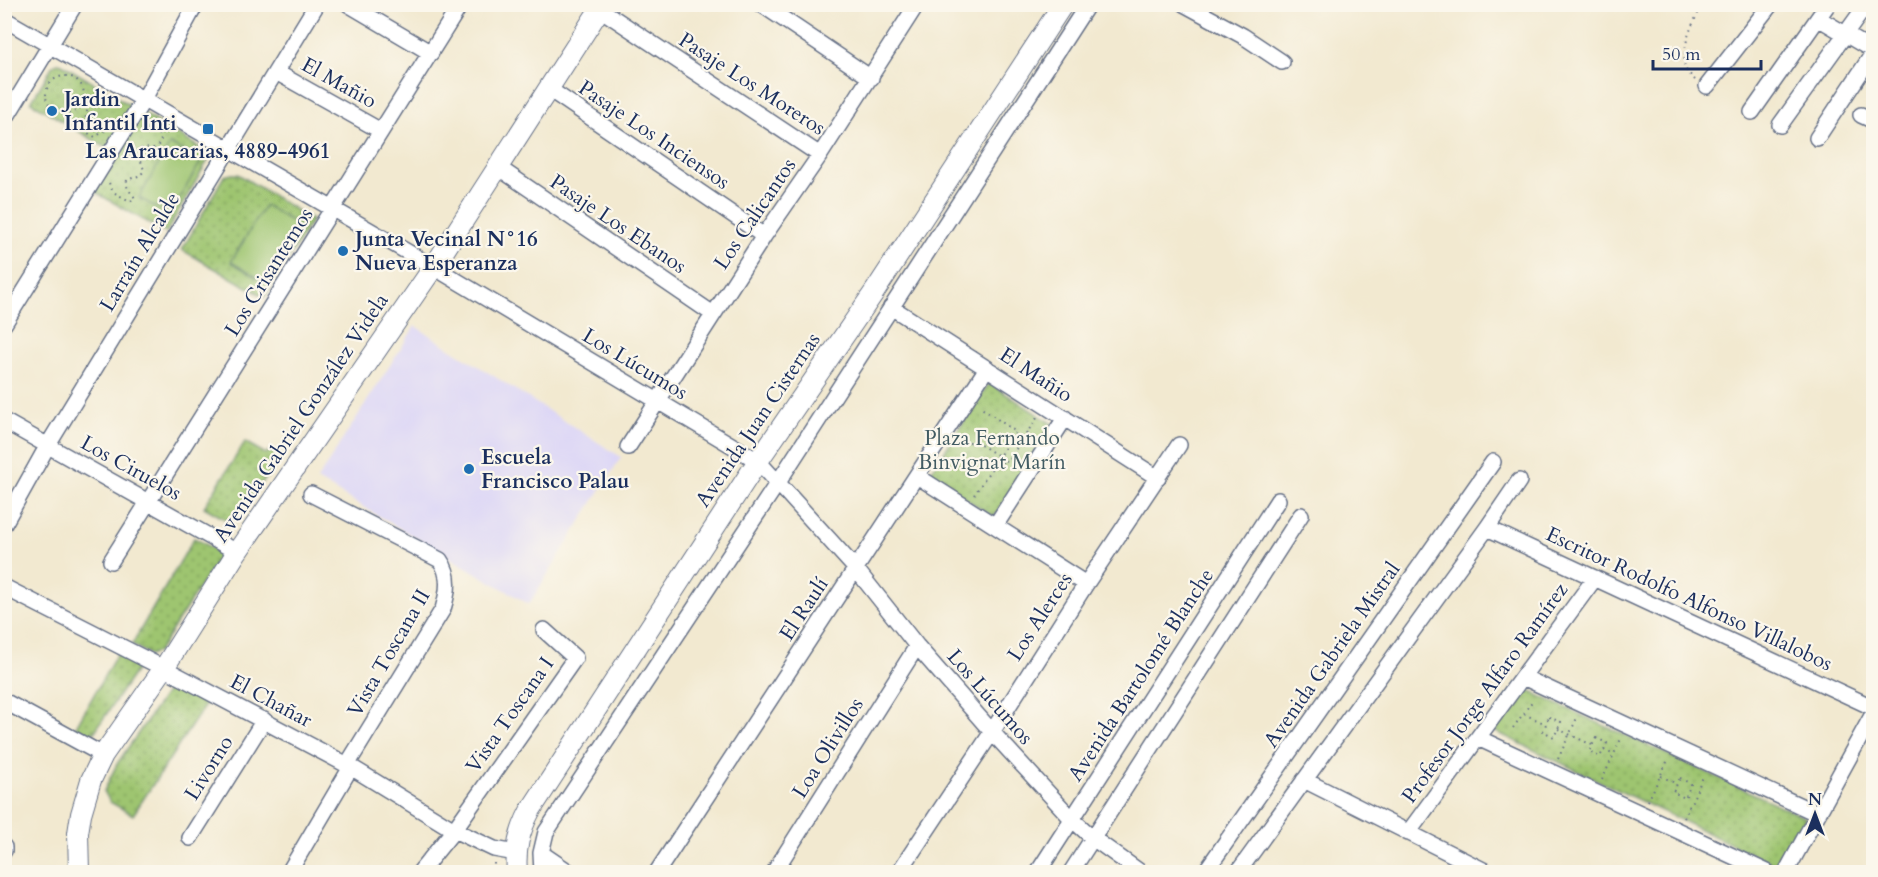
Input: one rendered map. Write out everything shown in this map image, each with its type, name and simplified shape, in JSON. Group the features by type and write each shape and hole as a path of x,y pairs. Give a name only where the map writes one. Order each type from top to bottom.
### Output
{"main road":[{"name":"Avenida Juan Cisternas","path":"516,863 520,832 530,811 758,461 874,291 1063,4"},
{"name":"Avenida Gabriel González Videla","path":"79,873 78,833 81,814 91,780 103,755 164,668 237,552 433,268 602,7"}],"street":[{"path":"4,121 75,4"},
{"path":"4,324 144,99 196,4"},
{"name":"Larraín Alcalde","path":"4,524 48,446 317,4"},
{"path":"348,4 430,53"},
{"name":"Los Crisantemos","path":"111,561 461,4"},
{"path":"761,4 871,78"},
{"name":"Los Calicantos","path":"628,447 764,236 871,78 917,4"},
{"path":"542,873 541,853 546,832 777,484 1088,4"},
{"path":"1184,4 1243,36 1282,62"},
{"path":"1708,85 1771,4"},
{"path":"1752,112 1828,4"},
{"path":"1780,125 1867,4"},
{"name":"Pasaje Los Moreros","path":"602,7 820,155"},
{"path":"1817,138 1874,52 1818,18"},
{"name":"Los Lúcumos","path":"4,19 433,268 758,461 855,569 917,646 992,732 1073,820 1094,839 1140,873"},
{"name":"El Mañio","path":"276,72 381,131"},
{"name":"Pasaje Los Inciensos","path":"549,89 764,236"},
{"name":"Pasaje Los Ebanos","path":"499,168 713,314"},
{"name":"El Mañio","path":"891,307 1158,478"},
{"name":"El Raulí","path":"657,873 987,369"},
{"path":"995,526 1065,418"},
{"name":"Los Ciruelos","path":"4,421 237,552"},
{"name":"Los Alerces","path":"899,873 1086,584 1179,446"},
{"name":"Avenida Gabriela Mistral","path":"1204,873 1493,462"},
{"path":"917,476 1086,584"},
{"path":"1238,873 1519,481"},
{"name":"Vista Toscana II","path":"289,873 349,766 443,609 448,592 447,569 440,560 311,494"},
{"name":"Avenida Bartolomé Blanche","path":"1038,873 1278,500"},
{"path":"1071,873 1301,514"},
{"name":"Escritor Rodolfo Alfonso Villalobos","path":"1487,528 1874,710"},
{"name":"Profesor Jorge Alfaro Ramírez","path":"1408,833 1595,578"},
{"name":"El Chañar","path":"4,587 264,720 349,766 454,830 494,849 516,863"},
{"name":"Vista Toscana I","path":"454,830 576,658 544,630"},
{"name":"Loa Olivillos","path":"774,873 917,646"},
{"path":"1523,677 1818,814"},
{"path":"4,701 103,755"},
{"path":"1786,873 1874,710"},
{"name":"Livorno","path":"190,838 264,720"},
{"path":"1478,738 1767,873"},
{"path":"1304,780 1487,873"},
{"path":"420,873 454,830"},
{"path":"541,853 569,873"}],"path":[{"path":"1703,4 1689,29 1684,59 1685,69 1693,79 1708,85"},
{"path":"81,105 84,91 77,81 60,76 49,83 45,95 46,102 54,112 73,113 81,105 87,105"},
{"path":"111,97 104,94 92,98 87,105 88,111 84,125 88,133 95,137 101,135 111,124"},
{"path":"109,182 112,192 130,201 135,198 126,182 137,178 144,170 137,149 154,148 161,143 156,132 149,129 140,130"},
{"path":"935,448 970,441 999,456 1016,432 967,399"},
{"path":"966,507 993,466 998,469 1004,459 1007,462 1045,406"},
{"path":"1513,728 1533,700"},
{"path":"1552,772 1584,705"},
{"path":"1523,714 1546,724"},
{"path":"1549,717 1561,722 1558,729 1554,737 1543,731 1549,717"},
{"path":"1596,793 1628,725"},
{"path":"1558,729 1592,745"},
{"path":"1596,738 1607,743 1604,750 1600,757 1589,752 1596,738"},
{"path":"1642,814 1675,747"},
{"path":"1604,750 1614,755"},
{"path":"1677,831 1709,763"},
{"path":"1661,776 1677,784"},
{"path":"1680,778 1691,784 1689,790 1684,798 1673,792 1680,778"},
{"path":"1689,790 1695,793"}],"shaded area":[{"name":"Escuela Francisco Palau","path":"415,326 621,457 529,604 317,480"}],"green space":[{"path":"58,63 205,151 208,160 166,233 95,192 116,154 31,102 53,65"},
{"path":"170,144 201,161 170,215 139,198"},
{"path":"238,174 312,220 265,297 182,250 224,176"},
{"path":"265,205 299,226 265,282 231,262"},
{"name":"Plaza Fernando Binvignat Marín","path":"989,383 1054,425 994,517 929,475"},
{"path":"245,442 266,454 269,451 282,457 235,518 228,521 204,507"},
{"path":"194,538 216,550 219,557 158,652 149,655 132,644"},
{"path":"118,652 136,660 136,670 89,740 74,730"},
{"path":"174,681 207,702 133,815 110,802 104,791 117,764"},
{"path":"1524,689 1807,818 1781,868 1492,730"}],"place":[{"name":"Jardin Infantil Inti","path":"52,111"},
{"name":"Las Araucarias, 4889-4961","path":"208,129"},
{"name":"Junta Vecinal N°16 Nueva Esperanza","path":"343,251"},
{"name":"Escuela Francisco Palau","path":"469,469"}]}
